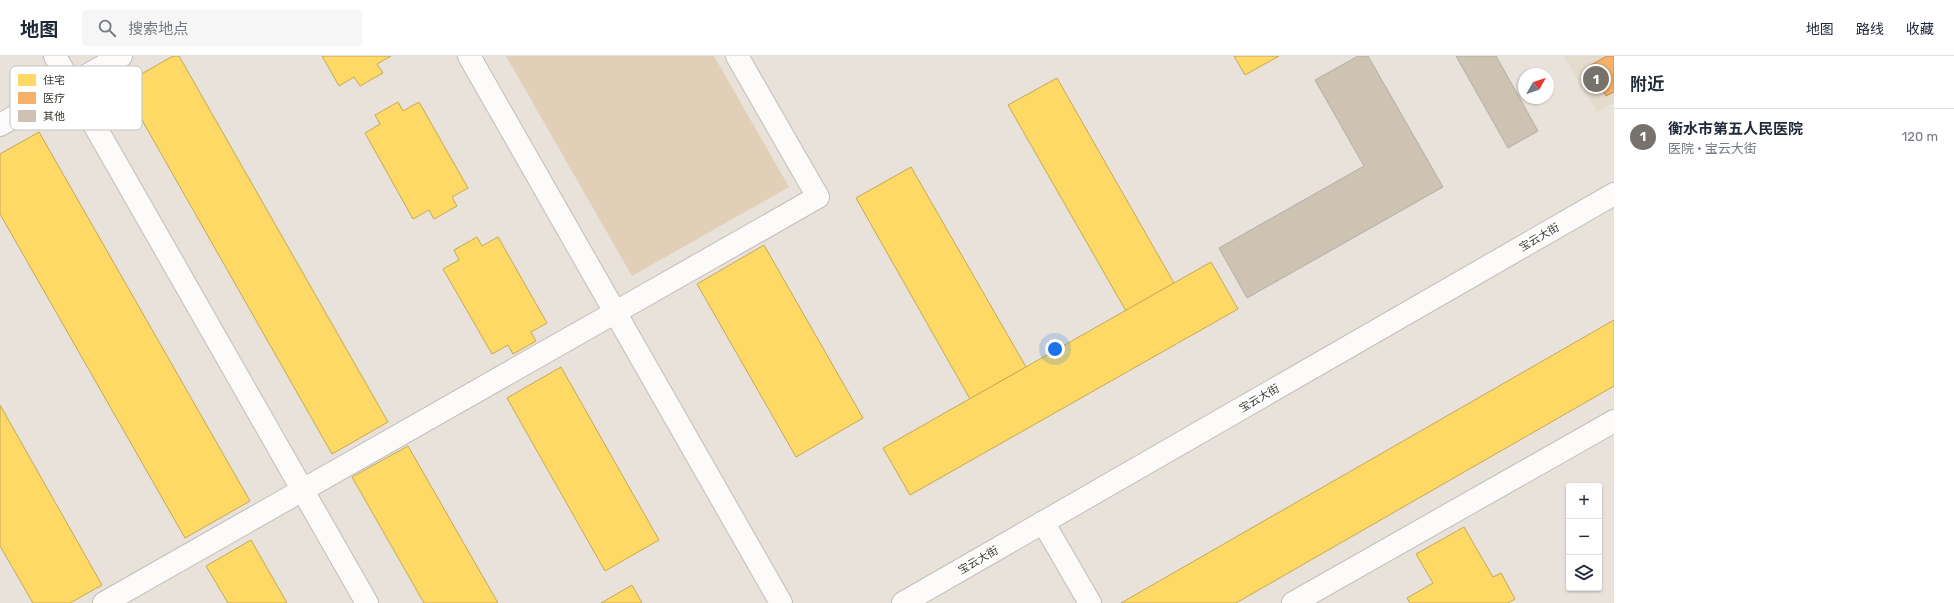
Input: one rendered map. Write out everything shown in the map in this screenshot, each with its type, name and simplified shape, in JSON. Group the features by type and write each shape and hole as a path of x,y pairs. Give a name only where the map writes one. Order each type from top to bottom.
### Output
{"street":[{"path":"54,56 60,66"},
{"path":"104,66 121,56"},
{"path":"469,56 781,603"},
{"path":"104,603 818,197 737,56"},
{"path":"0,125 10,119"},
{"path":"97,130 366,603"},
{"name":"宝云大街","path":"903,603 1614,194"},
{"path":"1293,603 1614,421"},
{"path":"1043,522 1090,603"}],"shaded area":[{"path":"506,56 714,56 789,187 632,276"},
{"path":"1564,56 1614,56 1614,102 1597,112"}],"building: 住宅":[{"path":"173,56 179,56 388,422 332,454 142,120 142,74"},
{"path":"322,56 391,56 377,64 383,73 360,86 354,77 339,86"},
{"path":"1234,56 1279,56 1245,75"},
{"path":"1057,78 1174,283 1126,311 1008,105"},
{"path":"398,102 403,111 419,102 468,188 452,197 457,206 434,219 429,210 413,219 365,133 380,124 375,115"},
{"path":"39,132 250,501 185,538 0,214 0,154"},
{"path":"911,167 1026,367 970,399 856,198"},
{"path":"477,237 482,246 498,237 547,323 531,332 536,341 513,354 508,345 492,354 443,269 459,260 454,250"},
{"path":"764,245 863,418 796,457 697,284"},
{"path":"1211,262 1238,309 910,495 883,448"},
{"path":"1614,320 1614,386 1236,603 1121,603"},
{"path":"561,367 659,540 605,571 507,398"},
{"path":"0,405 102,585 70,603 33,603 0,546"},
{"path":"408,446 498,603 424,603 352,477"},
{"path":"1464,527 1493,577 1501,573 1515,599 1508,603 1410,603 1407,598 1433,583 1416,554"},
{"path":"251,540 287,603 228,603 206,566"},
{"path":"632,585 642,603 601,603"}],"building: 医疗":[{"path":"1607,56 1614,56 1614,92 1606,96 1589,66"}],"building: 其他":[{"path":"1358,56 1368,56 1443,187 1247,298 1219,248 1364,166 1315,80"},
{"path":"1456,56 1496,56 1518,95 1518,104 1523,104 1538,131 1508,148"}],"place":[{"name":"衡水市第五人民医院","path":"1596,79"}]}
